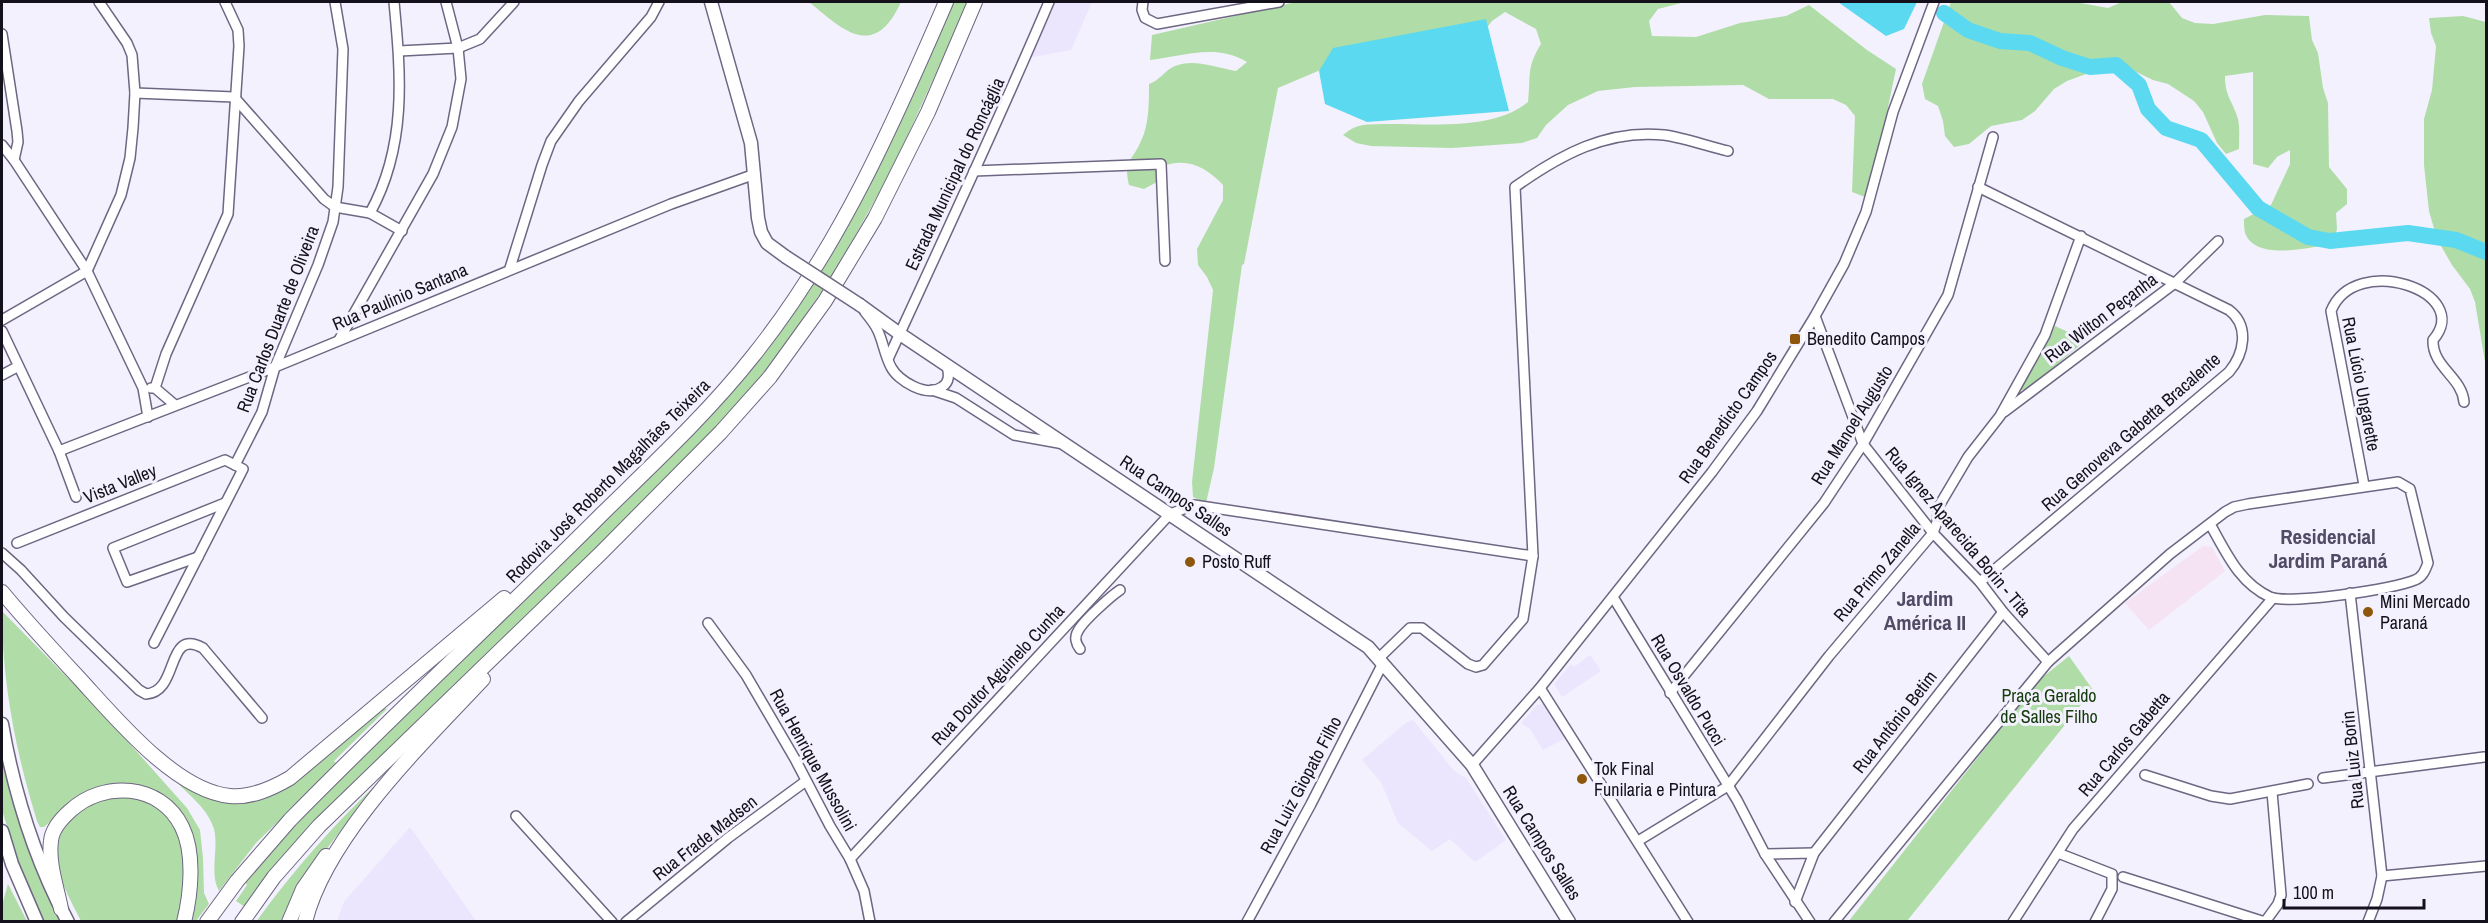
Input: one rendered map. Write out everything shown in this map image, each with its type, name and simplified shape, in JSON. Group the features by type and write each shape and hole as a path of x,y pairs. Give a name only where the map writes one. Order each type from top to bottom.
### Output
{"highway":[{"name":"Rodovia José Roberto Magalhães Teixeira","path":"207,921 237,881 315,794 707,410 754,355 805,283 865,179 906,95 946,2"},
{"path":"289,921 303,889 341,836 479,683 601,553 746,405 790,352 850,261 899,173 975,2"},
{"path":"2,592 123,726 170,769 203,789 230,796 247,796 278,786 304,767 448,644 580,536"},
{"path":"246,917 274,877 319,826 601,553"},
{"path":"64,915 50,852 51,839 56,827 63,817 87,797 101,792 125,790 151,797 163,804 175,814 183,828 189,862 184,921"},
{"path":"305,921 311,898 333,858 370,804"}],"main road":[{"name":"Rua Campos Salles","path":"711,2 746,123 753,155 758,218 761,232 767,243 1368,647 1472,765 1569,921"},
{"path":"2,724 18,798 27,827 64,915"},
{"path":"2,831 12,864 37,921"}],"street":[{"path":"2,320 87,271 105,234 127,176 135,93 132,55 127,43 99,2"},
{"path":"155,388 166,354 228,214 239,46 238,30 225,2"},
{"name":"Rua Carlos Duarte de Oliveira","path":"235,465 262,412 275,367 327,243 335,207 343,49 335,2"},
{"path":"370,213 387,176 397,138 399,51 394,2"},
{"path":"339,340 433,174 452,127 461,79 458,48 446,2"},
{"path":"399,51 458,48 480,39 514,2"},
{"path":"510,268 551,141 579,101 651,17 659,2"},
{"name":"Estrada Municipal do Roncáglia","path":"888,359 974,171 994,133 1049,2"},
{"path":"1143,2 1142,10 1145,18 1157,24 1275,2"},
{"name":"Rua Benedicto Campos","path":"1472,765 1540,688 1713,472 1756,411 1815,316 1844,264 1866,212 1893,112 1934,2"},
{"path":"2,34 17,131 18,142 14,160"},
{"path":"135,93 234,97 317,193 335,207 370,213 402,231"},
{"path":"1170,514 1194,505 1533,556 1515,187 1550,162 1599,141 1633,135 1666,135 1728,151"},
{"name":"Rua Manoel Augusto","path":"1670,693 1824,503 1863,444 1948,295 1993,137"},
{"path":"2,145 87,271 142,388 148,417"},
{"path":"974,171 1161,164 1165,261"},
{"name":"Rua Paulinio Santana","path":"59,452 275,367 510,268 671,204 755,174"},
{"name":"Rua Genoveva Gabetta Bracalente","path":"1978,187 2229,310 2237,316 2242,326 2243,339 2237,363 2229,372 1980,582"},
{"name":"Rua Primo Zanella","path":"1638,841 1728,786 1829,656 1933,533 1939,506 1968,458 2000,416 2045,335 2080,236"},
{"name":"Rua Wilton Peçanha","path":"2000,416 2175,283 2218,242"},
{"name":"Rua Lúcio Ungarette","path":"2364,485 2331,311 2334,303 2348,289 2371,281 2384,281 2420,289 2433,299 2440,308 2442,320 2440,331 2433,340 2434,356 2459,386 2464,402"},
{"path":"861,306 879,332 888,359 898,378 920,388 938,390 946,384 949,374 947,366"},
{"name":"Rua Ignez Aparecida Borin - Tita","path":"1815,316 1863,444 1933,533 1980,582 2002,612 2048,662"},
{"path":"2,331 59,452 76,497"},
{"path":"888,359 900,347 917,346"},
{"path":"2,375 17,367"},
{"path":"142,388 155,388 175,405"},
{"path":"932,390 956,399 1014,435 1066,445"},
{"name":"Vista Valley","path":"17,543 225,460 235,465"},
{"path":"154,643 243,469 235,465"},
{"path":"1834,921 2048,662 2170,554 2210,524 2234,507 2364,485 2398,482 2410,489 2428,563 2424,574 2417,580 2398,585 2350,593 2273,598 2261,592 2236,571 2210,524"},
{"path":"198,557 127,582 112,548 225,503"},
{"name":"Rua Doutor Aguinelo Cunha","path":"850,859 1170,514"},
{"path":"2,554 21,570 63,617 138,690 146,694 159,691 165,684 179,648 185,644 195,644 203,648 262,718"},
{"name":"Rua Luiz Giopato Filho","path":"1247,921 1311,804 1381,660 1410,628 1414,627 1422,628 1468,664 1476,667 1483,666 1523,620 1533,556"},
{"path":"1080,649 1076,642 1077,632 1112,595 1120,590"},
{"name":"Rua Luiz Borin","path":"2350,593 2382,876 2377,899 2368,921"},
{"name":"Rua Osvaldo Pucci","path":"1613,597 1728,786 1765,854 1795,902 1810,921"},
{"name":"Rua Carlos Gabetta","path":"2013,921 2073,829 2273,598"},
{"name":"Rua Antônio Betim","path":"1795,902 1814,853 2002,612"},
{"name":"Rua Henrique Mussolini","path":"708,623 746,675 850,859 864,891 870,921"},
{"path":"1540,688 1688,921"},
{"path":"2322,778 2484,757"},
{"path":"2145,775 2230,799 2308,784"},
{"name":"Rua Frade Madsen","path":"626,921 728,838 806,781"},
{"path":"2123,877 2265,921 2278,904 2281,895 2272,792"},
{"path":"516,816 612,921"},
{"path":"1765,854 1814,853"},
{"path":"2058,853 2112,874 2112,889 2095,921"},
{"path":"2382,876 2487,866"}],"shaded area":[{"path":"1053,2 1092,2 1071,50 1028,58"},
{"path":"2203,546 2212,547 2225,571 2149,630 2125,603"},
{"path":"1590,655 1601,671 1562,697 1554,684 1571,664 1574,667"},
{"path":"1543,704 1550,707 1568,737 1543,750 1530,729 1521,723 1537,705"},
{"path":"1413,720 1454,771 1466,778 1506,840 1475,862 1450,839 1432,851 1398,823 1381,782 1362,760 1407,722"},
{"path":"410,827 476,921 337,921 344,902"}],"green space":[{"path":"809,2 901,2 891,20 880,31 869,35 858,35 834,22"},
{"path":"952,2 968,2 893,168 834,273 770,367 686,460 338,798 289,851 245,907 236,901 247,885 245,882 279,840 781,329"},
{"path":"1296,2 1685,2 1658,9 1649,21 1652,36 1696,37 1740,23 1786,16 1809,5 1867,50 1896,69 1878,155 1871,170 1871,184 1865,197 1852,192 1855,116 1846,105 1833,99 1769,99 1743,85 1635,87 1598,91 1568,105 1546,125 1537,138 1522,143 1452,148 1371,146 1356,143 1343,135 1353,128 1366,125 1438,125 1478,122 1513,112 1528,102 1531,66 1541,44 1536,29 1505,12 1492,21 1479,38 1337,63 1278,88 1242,265 1214,468 1206,503 1193,497 1192,482 1213,290 1198,265 1197,249 1223,200 1223,185 1202,168 1187,163 1161,167 1157,182 1144,189 1129,185 1127,171 1129,162 1146,128 1149,84 1171,68 1182,64 1206,64 1236,71 1247,62 1235,56 1211,52 1150,60 1152,35"},
{"path":"1951,2 2075,2 2108,8 2122,2 2169,2 2182,18 2195,23 2213,24 2265,15 2309,16 2312,40 2318,53 2323,88 2328,103 2329,167 2347,189 2347,204 2336,213 2337,229 2333,244 2272,250 2251,242 2245,233 2244,219 2271,205 2290,164 2290,150 2277,157 2268,168 2253,164 2253,72 2225,76 2228,94 2238,119 2239,134 2239,149 2226,154 2217,143 2203,112 2194,101 2168,84 2153,80 2126,67 2108,66 2067,81 2054,89 2035,111 2022,120 1991,126 1969,144 1954,147 1945,136 1938,106 1925,99 1922,84"},
{"path":"2463,16 2486,22 2486,409 2485,362 2475,302 2470,289 2452,265 2437,239 2429,211 2424,165 2424,119 2432,90 2436,46 2429,18"},
{"path":"2055,326 2086,340 2028,389 2021,390"},
{"path":"2,611 105,716 187,808 200,830 204,893 209,904 196,921 191,921 194,854 152,791 73,801 44,827 40,827 23,770 12,718 5,665"},
{"name":"Praça Geraldo de Salles Filho","path":"2069,656 2093,690 1907,921 1848,922 2038,681"},
{"path":"380,707 387,709 334,761 337,764 256,843 219,891 214,869 215,837 211,821 202,808 172,777 214,799 245,801"},
{"path":"2,754 23,833 61,921 44,921 23,878 2,810"},
{"path":"384,777 387,778 349,820 305,877 284,921 256,922 317,846"},
{"path":"127,794 161,808 171,819 178,832 184,861 180,921 81,921 68,896 57,858 62,832 73,814 86,803"},
{"path":"8,884 27,921 2,921 2,905"}],"water":[{"path":"1838,2 1917,2 1904,29 1886,36"},
{"path":"1486,19 1509,111 1367,122 1325,104 1319,71 1333,48"}],"waterway":[{"path":"1944,13 1968,30 2000,41 2030,43 2062,58 2090,67 2116,65 2139,85 2148,109 2166,128 2201,140 2258,208 2308,237 2330,241 2408,233 2456,240 2486,252"}],"place":[{"name":"Benedito Campos","path":"1795,339"},
{"name":"Posto Ruff","path":"1190,562"},
{"name":"Mini Mercado Paraná","path":"2368,612"},
{"name":"Tok Final Funilaria e Pintura","path":"1582,779"}],"district":[{"name":"Residencial Jardim Paraná","path":"2328,549"},
{"name":"Jardim América II","path":"1925,611"}]}
